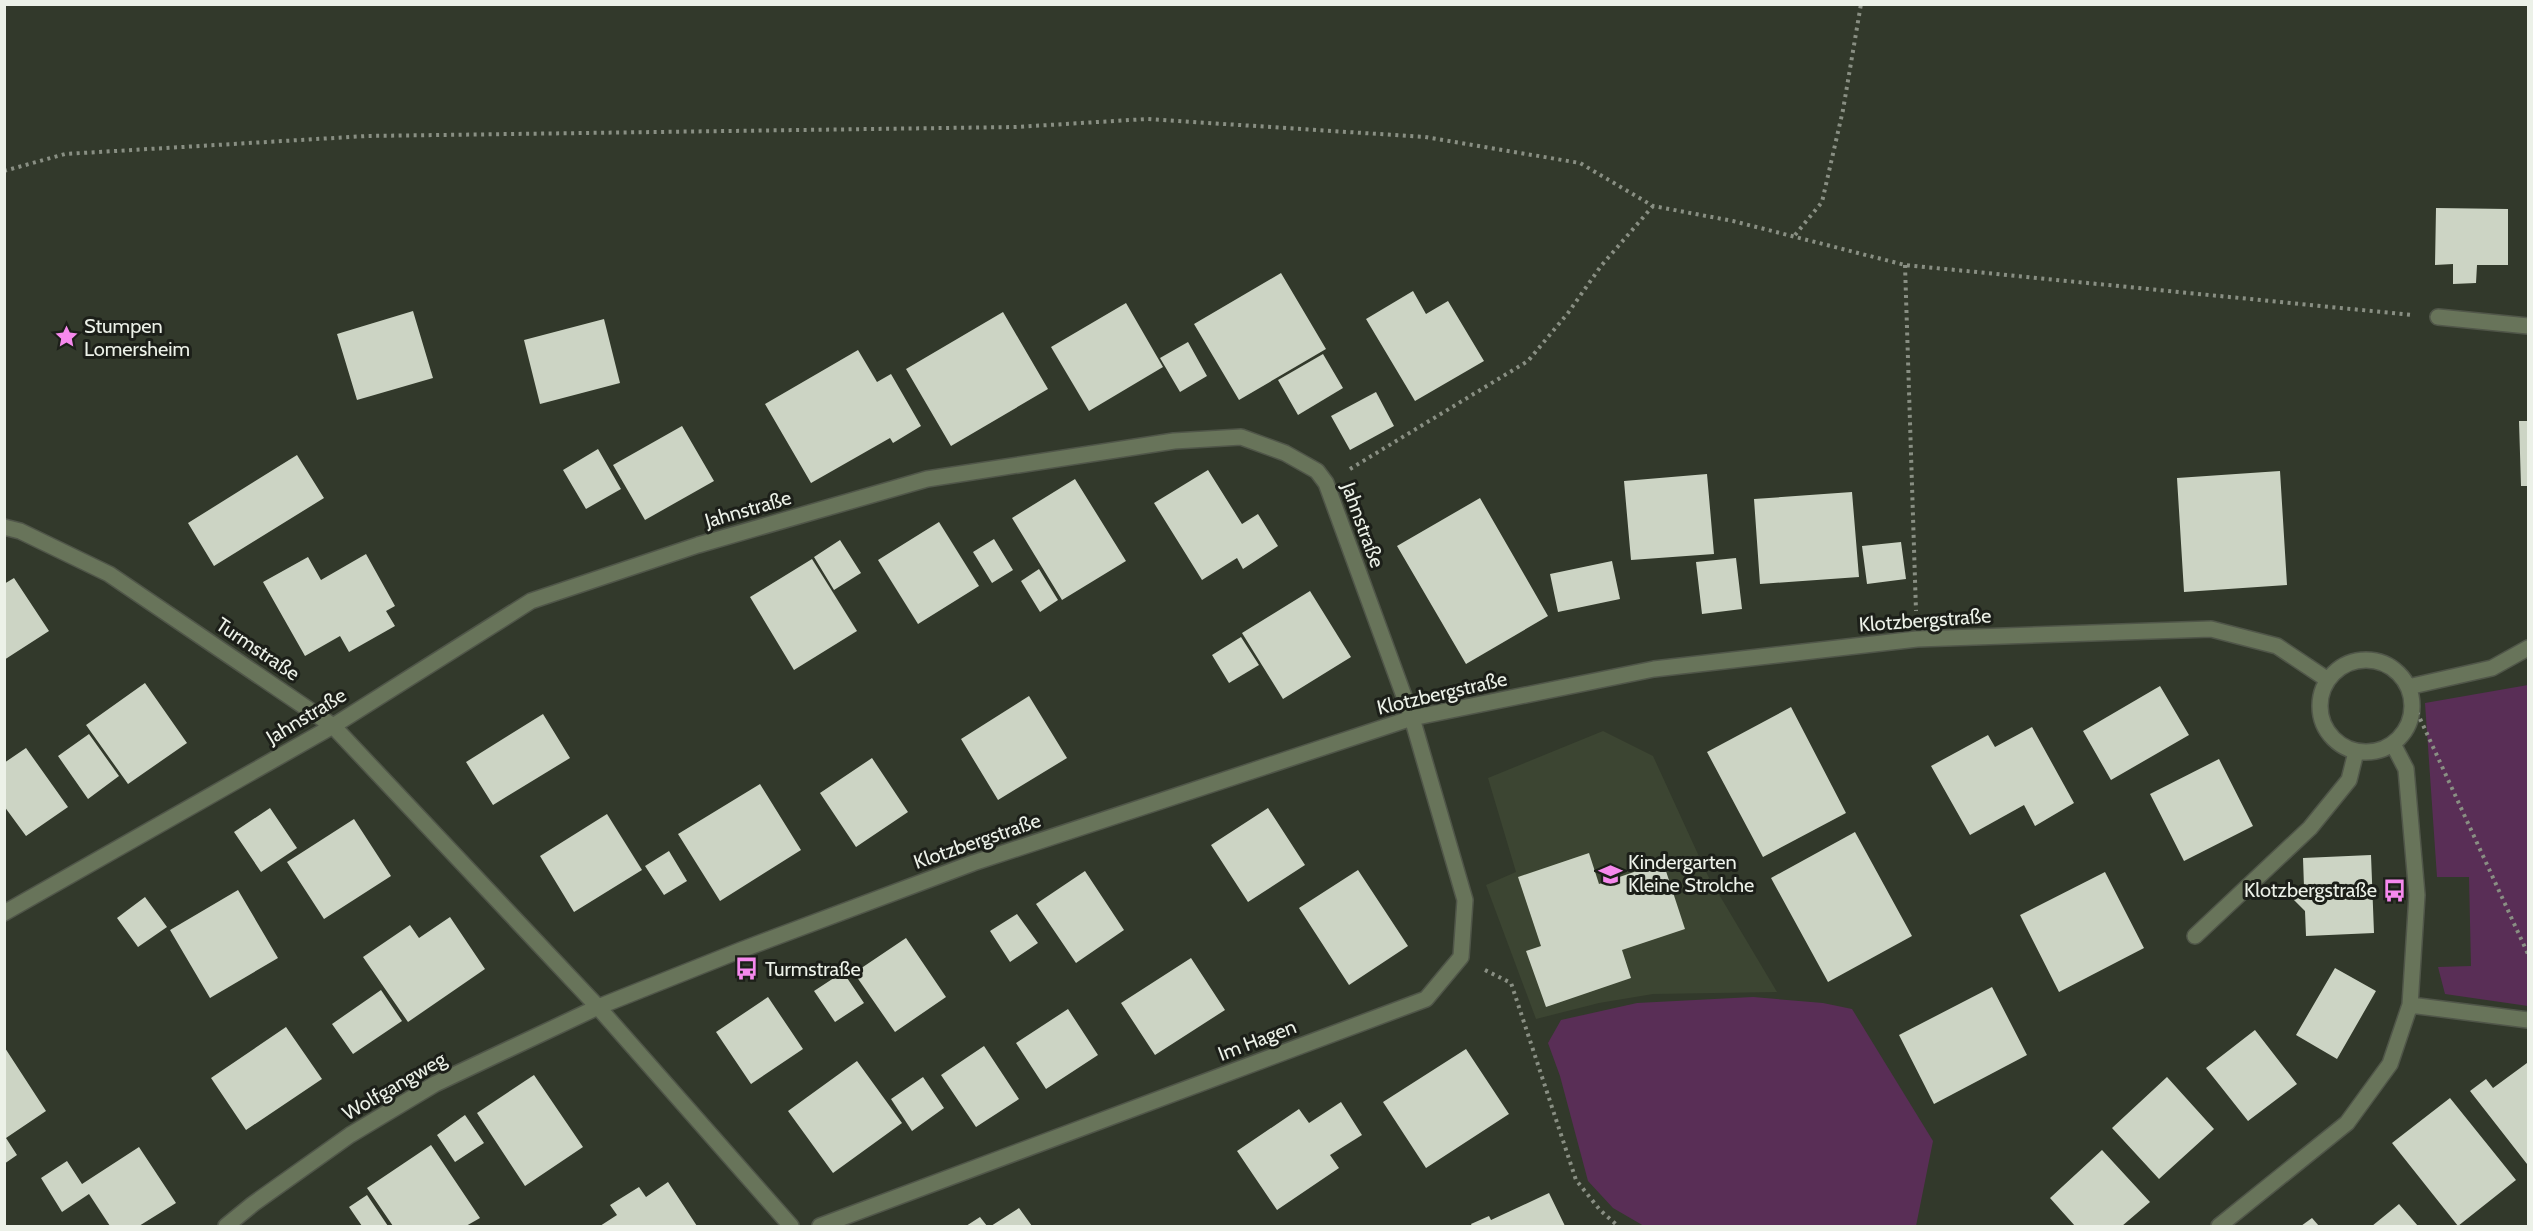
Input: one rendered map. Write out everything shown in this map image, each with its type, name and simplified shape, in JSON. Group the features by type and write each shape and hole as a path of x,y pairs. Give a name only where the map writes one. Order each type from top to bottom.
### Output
{"street":[{"path":"2438,317 2529,326"},
{"name":"Jahnstraße","path":"4,913 333,726 531,601 698,544 927,479 1174,441 1241,437 1285,453 1317,471 1326,483 1412,718"},
{"name":"Turmstraße","path":"4,527 20,531 109,574 333,726 598,1007 790,1227"},
{"name":"Klotzbergstraße","path":"598,1007 973,862 1412,718 1654,669 1917,639 2211,629 2277,646 2328,680"},
{"path":"2408,687 2492,668 2529,648"},
{"path":"2362,660 2388,665 2399,674 2408,687 2412,702 2411,718 2404,732 2393,744 2369,753 2356,752 2343,747 2331,738 2323,725 2319,710 2321,694 2328,680 2348,663 2362,660"},
{"path":"1412,718 1465,900 1461,957"},
{"path":"2219,1227 2346,1123 2390,1064 2410,1005 2417,895 2406,769 2393,744"},
{"path":"2195,936 2310,828 2349,780 2356,752"},
{"name":"Im Hagen","path":"820,1227 1426,999 1461,957"},
{"path":"2410,1005 2529,1020"},
{"name":"Wolfgangweg","path":"226,1227 253,1204 350,1135 416,1096 598,1007"}],"path":[{"path":"1795,235 1822,202 1844,110 1861,4"},
{"path":"4,171 64,154 367,136 1016,127 1147,119 1425,137 1580,163 1653,206 1795,235 1905,265 2438,317"},
{"path":"1326,483 1528,361 1568,313 1601,266 1653,206"},
{"path":"1905,265 1917,639"},
{"path":"2412,702 2529,954"},
{"path":"1461,957 1510,983 1576,1180 1600,1210 1618,1227"}],"shaded area":[{"path":"2528,685 2528,1006 2445,994 2438,967 2471,966 2469,877 2437,877 2425,703"},
{"name":"Kindergarten Kleine Strolche","path":"1603,731 1653,756 1708,876 1777,992 1653,994 1599,1003 1536,1019 1486,885 1516,872 1488,778"},
{"path":"1753,997 1823,1003 1852,1009 1933,1141 1916,1226 1644,1226 1613,1208 1588,1181 1560,1076 1548,1043 1561,1020 1637,1003"}],"building":[{"path":"2436,208 2508,209 2508,265 2477,265 2476,283 2453,284 2453,264 2435,265"},
{"path":"1281,273 1326,349 1239,400 1194,324"},
{"path":"1413,291 1426,314 1448,301 1484,361 1415,401 1366,319"},
{"path":"1126,303 1163,367 1089,411 1051,347"},
{"path":"413,311 433,378 357,400 337,334"},
{"path":"1003,312 1048,389 951,446 906,369"},
{"path":"604,319 620,383 540,404 524,340"},
{"path":"1188,342 1207,376 1180,392 1160,358"},
{"path":"858,350 877,382 891,374 921,426 893,443 890,438 811,483 765,404"},
{"path":"1323,354 1343,388 1298,415 1278,380"},
{"path":"1376,392 1394,426 1350,450 1331,416"},
{"path":"2519,421 2528,421 2528,486 2521,486"},
{"path":"682,426 714,481 645,520 613,465"},
{"path":"598,449 621,489 586,509 563,470"},
{"path":"297,455 324,498 214,566 188,523"},
{"path":"1208,470 1242,524 1258,514 1278,546 1243,569 1237,558 1202,580 1154,503"},
{"path":"2280,471 2287,585 2184,592 2177,478"},
{"path":"1707,474 1714,554 1631,560 1624,481"},
{"path":"1075,479 1126,561 1062,600 1012,518"},
{"path":"1852,492 1859,577 1760,584 1754,499"},
{"path":"1480,498 1548,616 1466,664 1397,546"},
{"path":"939,522 979,586 918,624 878,560"},
{"path":"994,539 1013,570 992,583 973,552"},
{"path":"840,540 861,573 834,590 814,557"},
{"path":"1901,542 1906,579 1867,584 1862,546"},
{"path":"366,554 395,606 386,611 395,626 349,652 340,636 305,656 263,582 308,557 321,580"},
{"path":"1736,558 1742,609 1702,614 1696,562"},
{"path":"812,559 857,631 794,670 750,597"},
{"path":"1612,561 1620,599 1558,612 1550,574"},
{"path":"1039,569 1058,600 1040,612 1021,581"},
{"path":"14,578 49,631 4,660 4,584"},
{"path":"1310,591 1351,657 1283,699 1242,633"},
{"path":"1241,637 1259,665 1229,683 1212,655"},
{"path":"145,683 187,743 128,784 86,725"},
{"path":"2160,686 2189,735 2111,780 2083,731"},
{"path":"1029,696 1067,758 998,800 961,739"},
{"path":"1791,707 1846,813 1763,857 1707,752"},
{"path":"543,714 570,758 493,805 466,762"},
{"path":"2032,727 2074,803 2035,826 2024,805 1970,835 1931,766 1988,735 1995,747"},
{"path":"89,734 119,776 88,799 58,756"},
{"path":"26,748 68,807 26,836 4,806 4,763"},
{"path":"872,758 908,812 856,847 820,793"},
{"path":"2219,759 2253,826 2184,861 2150,794"},
{"path":"760,784 801,850 720,901 678,834"},
{"path":"270,808 297,848 261,872 234,832"},
{"path":"1268,808 1305,865 1248,902 1211,845"},
{"path":"607,814 642,870 574,912 540,856"},
{"path":"354,819 391,876 324,919 287,862"},
{"path":"1855,832 1912,936 1828,982 1771,878"},
{"path":"669,851 687,881 664,895 645,866"},
{"name":"Kindergarten Kleine Strolche","path":"1589,853 1599,884 1663,862 1685,929 1622,950 1631,978 1546,1007 1526,951 1541,946 1518,877"},
{"path":"2371,855 2374,933 2306,936 2305,911 2292,898 2304,887 2303,858"},
{"path":"1358,870 1408,946 1349,985 1299,908"},
{"path":"1085,871 1124,930 1076,963 1036,904"},
{"path":"2105,872 2144,948 2059,992 2020,915"},
{"path":"238,890 278,958 210,998 170,930"},
{"path":"145,897 167,927 138,947 117,918"},
{"path":"1017,914 1038,943 1010,962 990,931"},
{"path":"450,917 485,969 408,1022 363,957 410,925 419,938"},
{"path":"906,938 946,997 895,1032 854,973"},
{"path":"1191,958 1225,1010 1155,1055 1121,1003"},
{"path":"2335,968 2376,991 2337,1059 2296,1035"},
{"path":"843,972 864,1003 835,1022 814,991"},
{"path":"1992,987 2027,1055 1934,1104 1899,1035"},
{"path":"381,990 402,1021 353,1054 332,1024"},
{"path":"768,997 803,1049 751,1084 716,1032"},
{"path":"1068,1009 1098,1055 1046,1089 1016,1043"},
{"path":"286,1027 322,1079 246,1130 211,1078"},
{"path":"2255,1030 2297,1084 2248,1121 2206,1068"},
{"path":"984,1046 1019,1099 976,1127 941,1075"},
{"path":"5,1048 46,1111 6,1138 17,1155 4,1164"},
{"path":"1466,1049 1509,1114 1426,1168 1383,1102"},
{"path":"857,1061 902,1123 833,1173 788,1111"},
{"path":"2527,1063 2527,1164 2470,1091 2486,1079 2493,1088"},
{"path":"534,1075 583,1147 525,1186 477,1113"},
{"path":"923,1077 944,1108 912,1131 891,1099"},
{"path":"2167,1077 2214,1129 2159,1179 2112,1128"},
{"path":"2450,1098 2516,1180 2458,1226 2392,1143"},
{"path":"1341,1102 1362,1135 1330,1155 1339,1168 1277,1210 1237,1151 1299,1109 1309,1123"},
{"path":"465,1115 484,1143 455,1162 437,1135"},
{"path":"431,1145 480,1218 466,1226 393,1226 367,1188"},
{"path":"139,1147 176,1203 139,1226 110,1226 89,1194 62,1212 41,1178 67,1161 82,1184"},
{"path":"2102,1150 2150,1202 2122,1226 2075,1226 2050,1198"},
{"path":"668,1182 697,1226 600,1226 617,1215 610,1205 639,1187 646,1197"},
{"path":"1549,1193 1565,1226 1472,1226 1471,1224 1489,1216 1491,1220"},
{"path":"367,1195 388,1226 362,1226 349,1207"},
{"path":"2399,1204 2418,1226 2372,1226"},
{"path":"1019,1208 1032,1226 991,1226"},
{"path":"980,1217 987,1226 966,1226"},
{"path":"2312,1218 2319,1226 2301,1226"}],"place":[{"name":"Stumpen Lomersheim","path":"66,337"},
{"name":"Kindergarten Kleine Strolche","path":"1610,874"},
{"name":"Klotzbergstraße","path":"2395,890"},
{"name":"Turmstraße","path":"747,969"}]}
